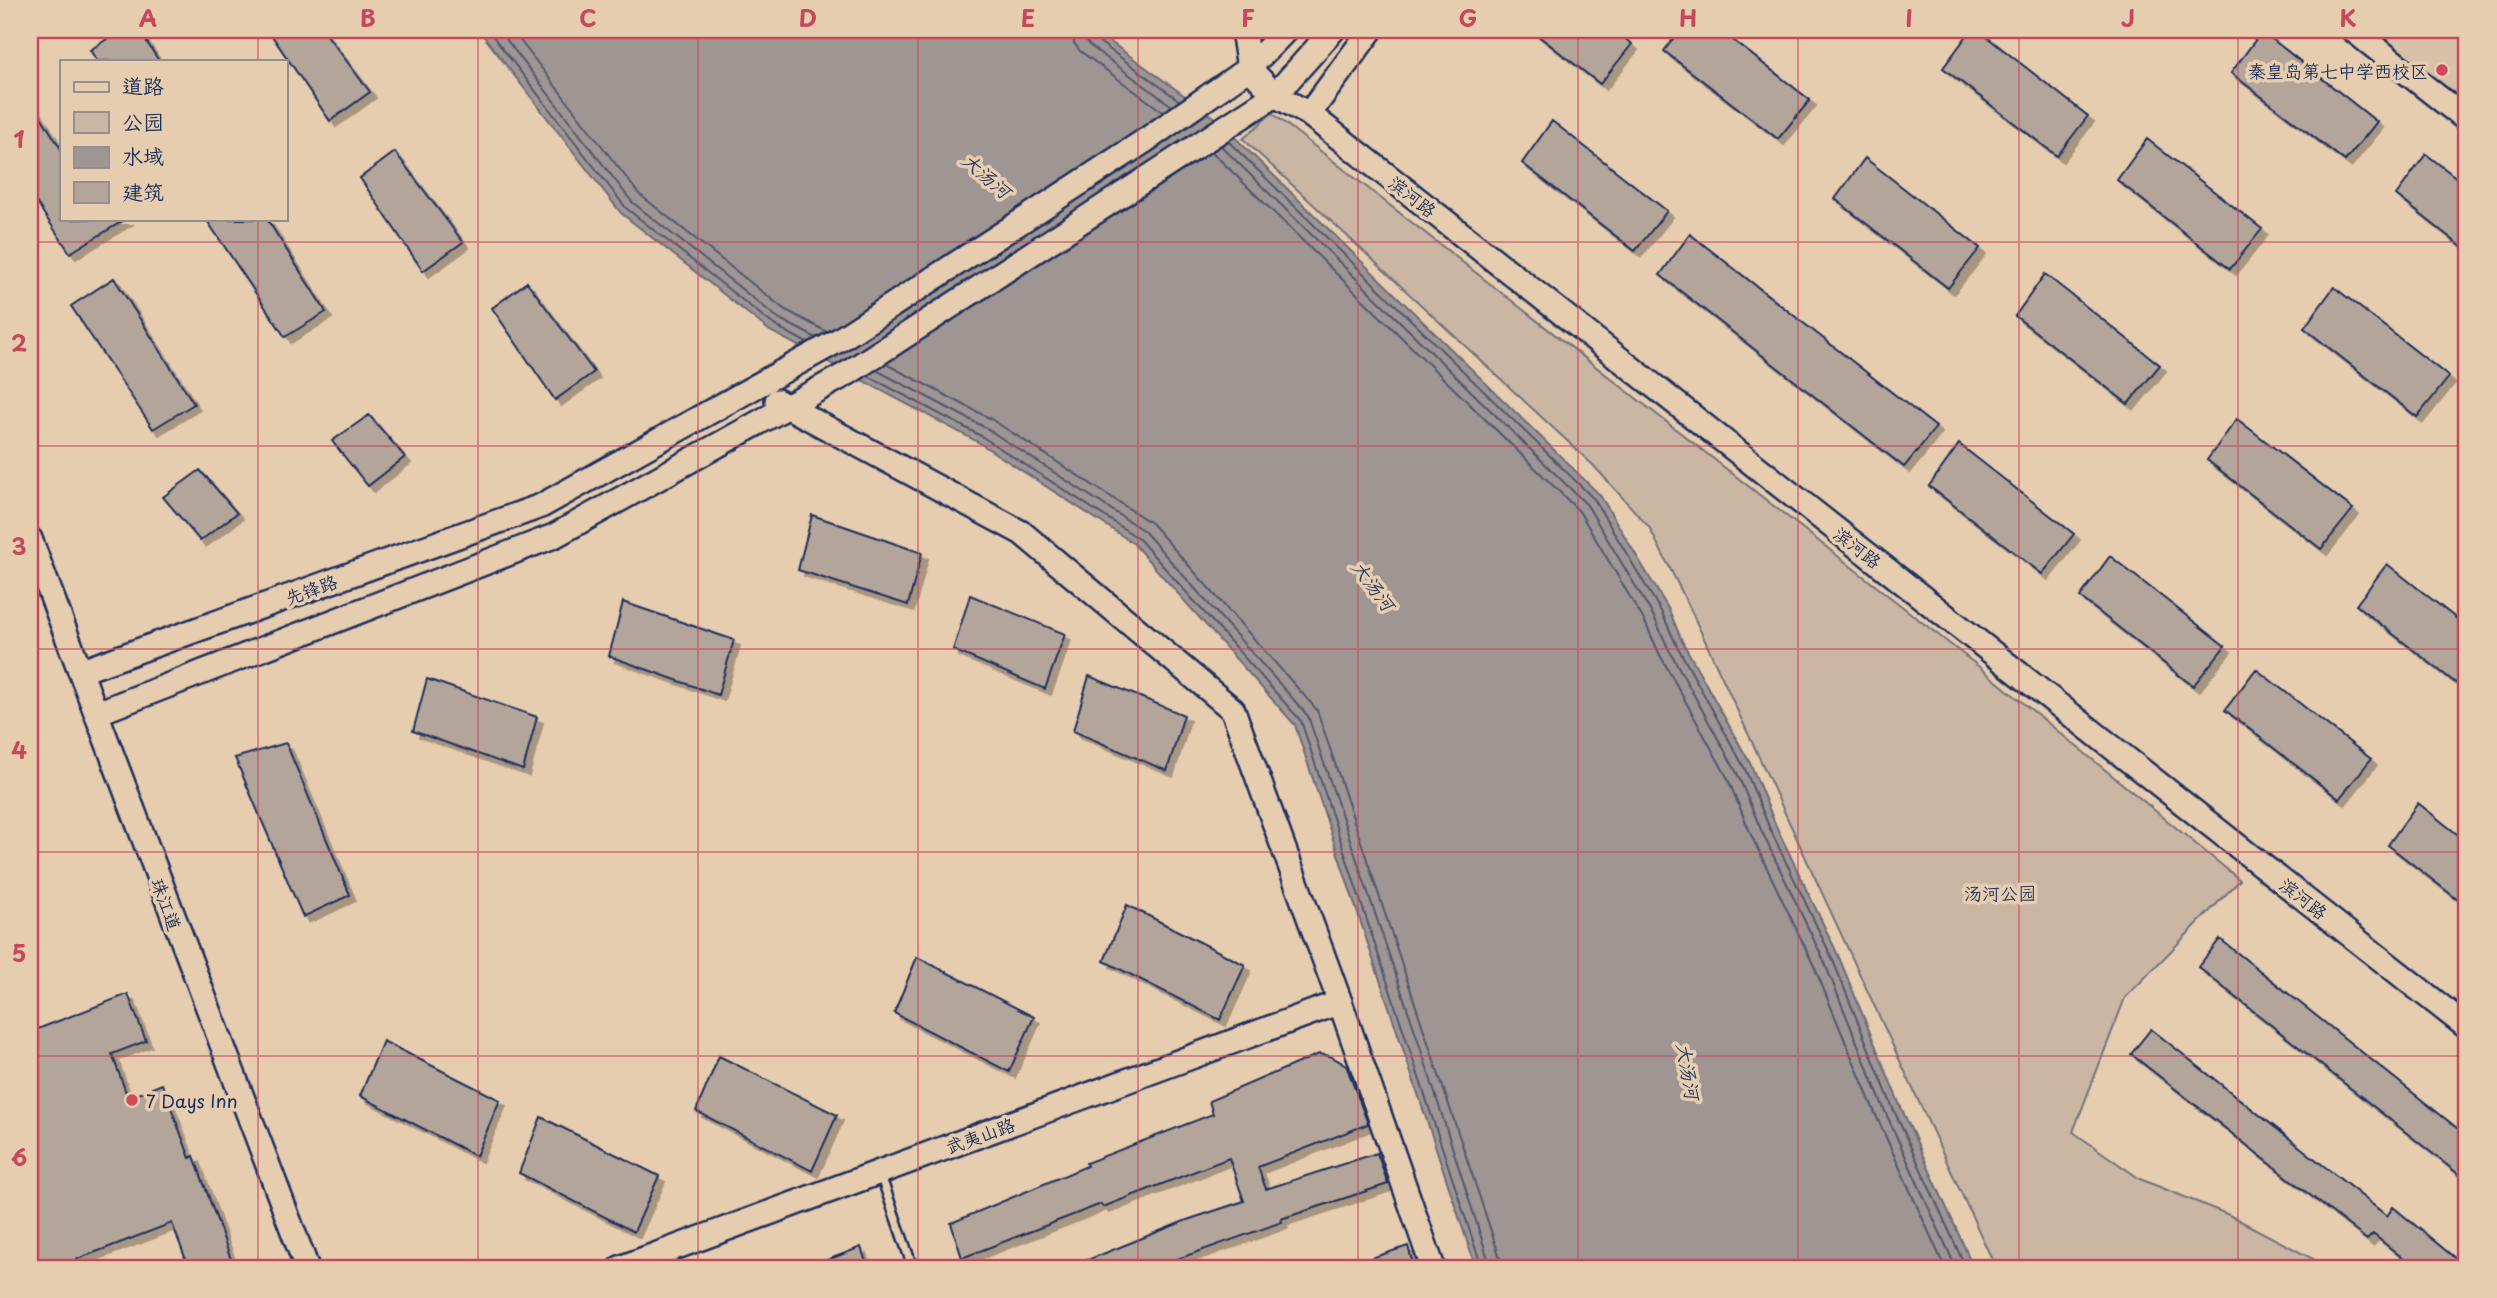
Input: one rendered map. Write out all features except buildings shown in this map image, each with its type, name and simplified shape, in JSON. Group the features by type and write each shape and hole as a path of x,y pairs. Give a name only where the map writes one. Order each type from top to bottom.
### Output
{"street":[{"path":"1249,68 1244,36 1250,30"},
{"name":"先锋路","path":"82,671 541,506 839,340 1134,147 1249,68 1286,30"},
{"path":"97,713 554,536 848,373 1275,95 1333,30"},
{"path":"1310,114 1371,30"},
{"path":"2353,30 2467,120"},
{"name":"滨河路","path":"1249,68 1275,95 1310,114 2467,1027"},
{"path":"753,387 1022,533 1233,710 1340,1002 1433,1268"},
{"name":"珠江道","path":"30,538 307,1268"},
{"name":"武夷山路","path":"620,1268 1340,1002"}],"lane":[{"path":"884,1185 913,1268"}],"shaded area":[{"name":"秦皇岛第七中学西校区","path":"2366,30 2467,30 2467,109"}],"green space":[{"name":"汤河公园","path":"1272,113 1978,666 2240,880 2125,998 2073,1132 2140,1179 2229,1215 2330,1268 1996,1268 1688,604 1649,527 1593,465 1243,139"}],"water":[{"name":"大汤河","path":"479,30 1094,30 1214,117 1600,495 1669,610 1682,641 1751,765 1776,826 1838,955 1899,1103 1974,1268 1476,1268 1295,725 1133,543 978,442 770,331 621,213"}],"place":[{"name":"秦皇岛第七中学西校区","path":"2442,70"},
{"name":"7 Days Inn","path":"132,1100"}]}
